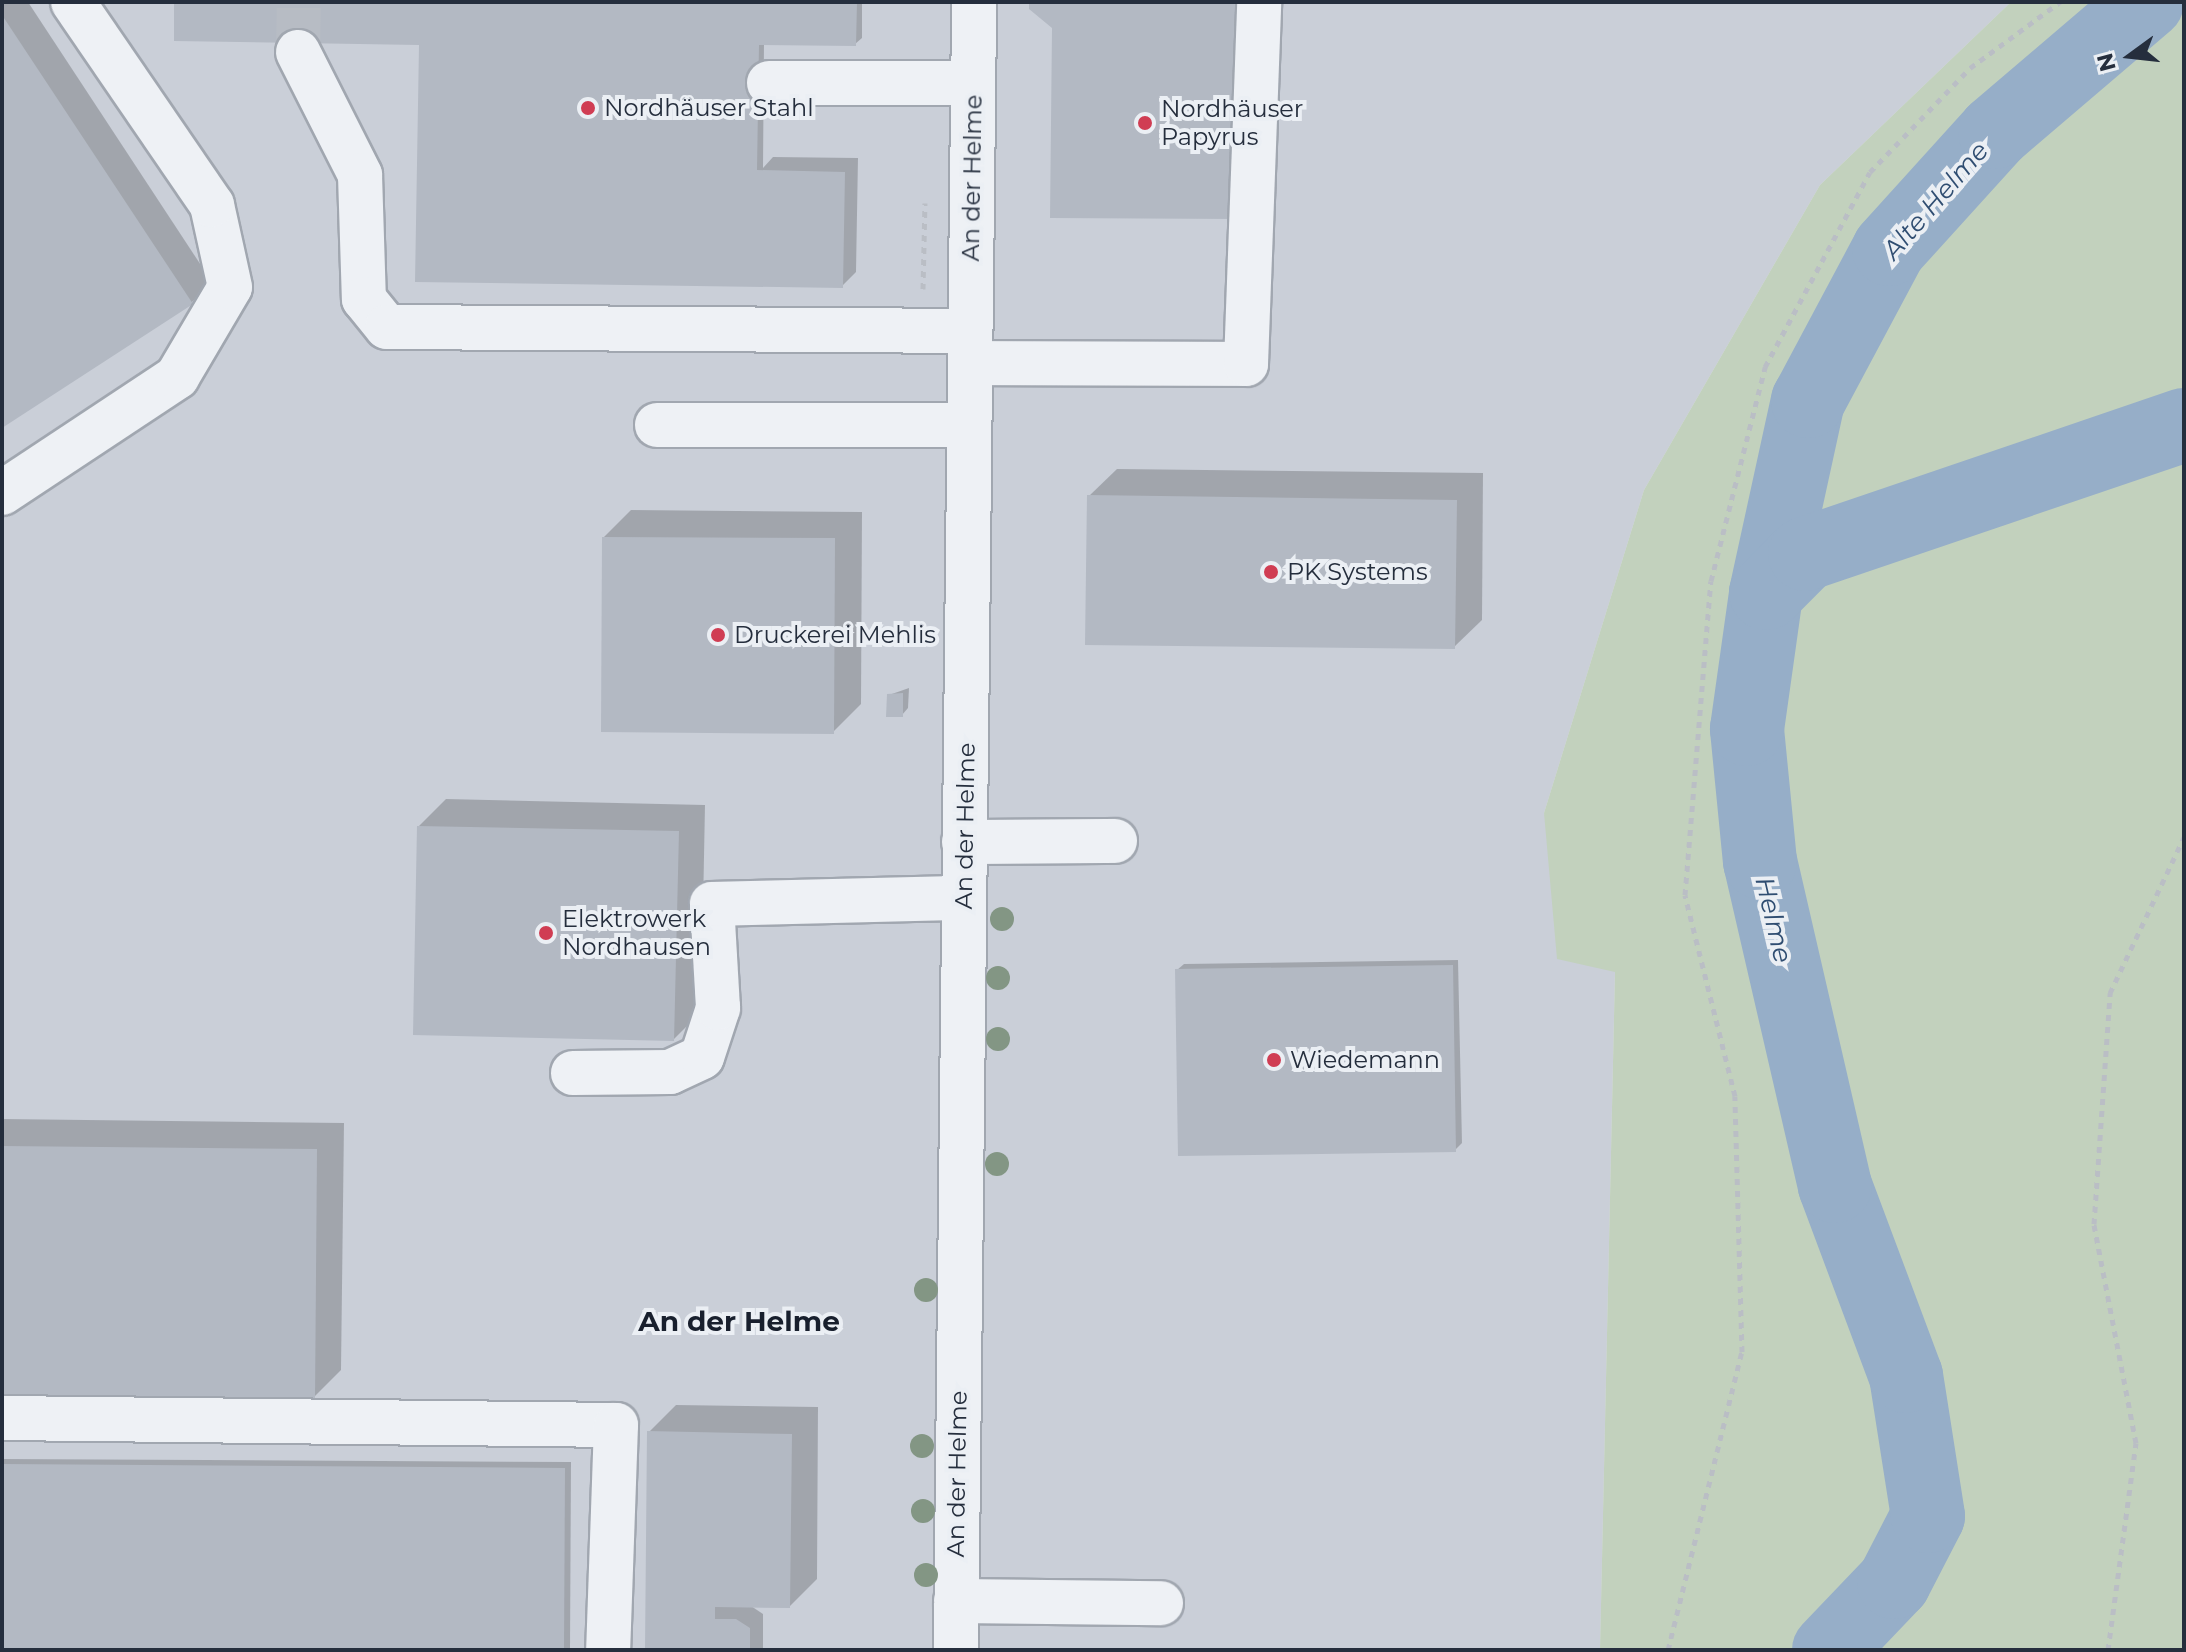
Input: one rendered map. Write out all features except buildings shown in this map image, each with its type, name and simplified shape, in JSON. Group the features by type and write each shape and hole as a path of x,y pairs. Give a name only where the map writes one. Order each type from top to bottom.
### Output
{"street":[{"path":"2,493 177,377 230,287 212,205 73,2"},
{"name":"An der Helme","path":"956,1650 974,2"},
{"path":"298,52 360,175 364,299 387,327 970,347 1246,364 1259,2"},
{"path":"769,83 973,83"},
{"path":"657,425 969,425"},
{"path":"964,842 1115,841"},
{"path":"573,1073 670,1072 702,1057 718,1008 712,904 964,898"},
{"path":"2,1418 616,1425 608,1650"},
{"path":"956,1601 1161,1603"}],"path":[{"path":"1668,1650 1742,1352 1735,1096 1685,895 1711,581 1765,367 1870,172 1970,68 2060,2"},
{"path":"2108,1650 2136,1443 2094,1224 2110,993 2184,837"}],"shaded area":[{"path":"2,2 2011,2 1820,185 1644,490 1544,813 1615,971 1600,1650 2,1650"}],"green space":[{"path":"2011,2 2184,2 2184,1650 1600,1650 1615,972 1557,959 1544,813 1644,490 1820,185"}],"waterway":[{"name":"Alte Helme","path":"1766,593 1808,401 1889,249 1995,132 2147,2"},
{"name":"Helme","path":"1829,1650 1894,1582 1928,1516 1906,1376 1835,1186 1760,862 1747,729 1766,593 1805,554 2184,425"}],"tunnel":[{"path":"298,52 299,2"}],"place":[{"name":"Nordhäuser Stahl","path":"588,108"},
{"name":"Nordhäuser Papyrus","path":"1145,123"},
{"name":"PK Systems","path":"1271,572"},
{"name":"Druckerei Mehlis","path":"718,635"},
{"name":"Elektrowerk Nordhausen","path":"546,933"},
{"name":"Wiedemann","path":"1274,1060"}],"district":[{"name":"An der Helme","path":"739,1321"}]}
